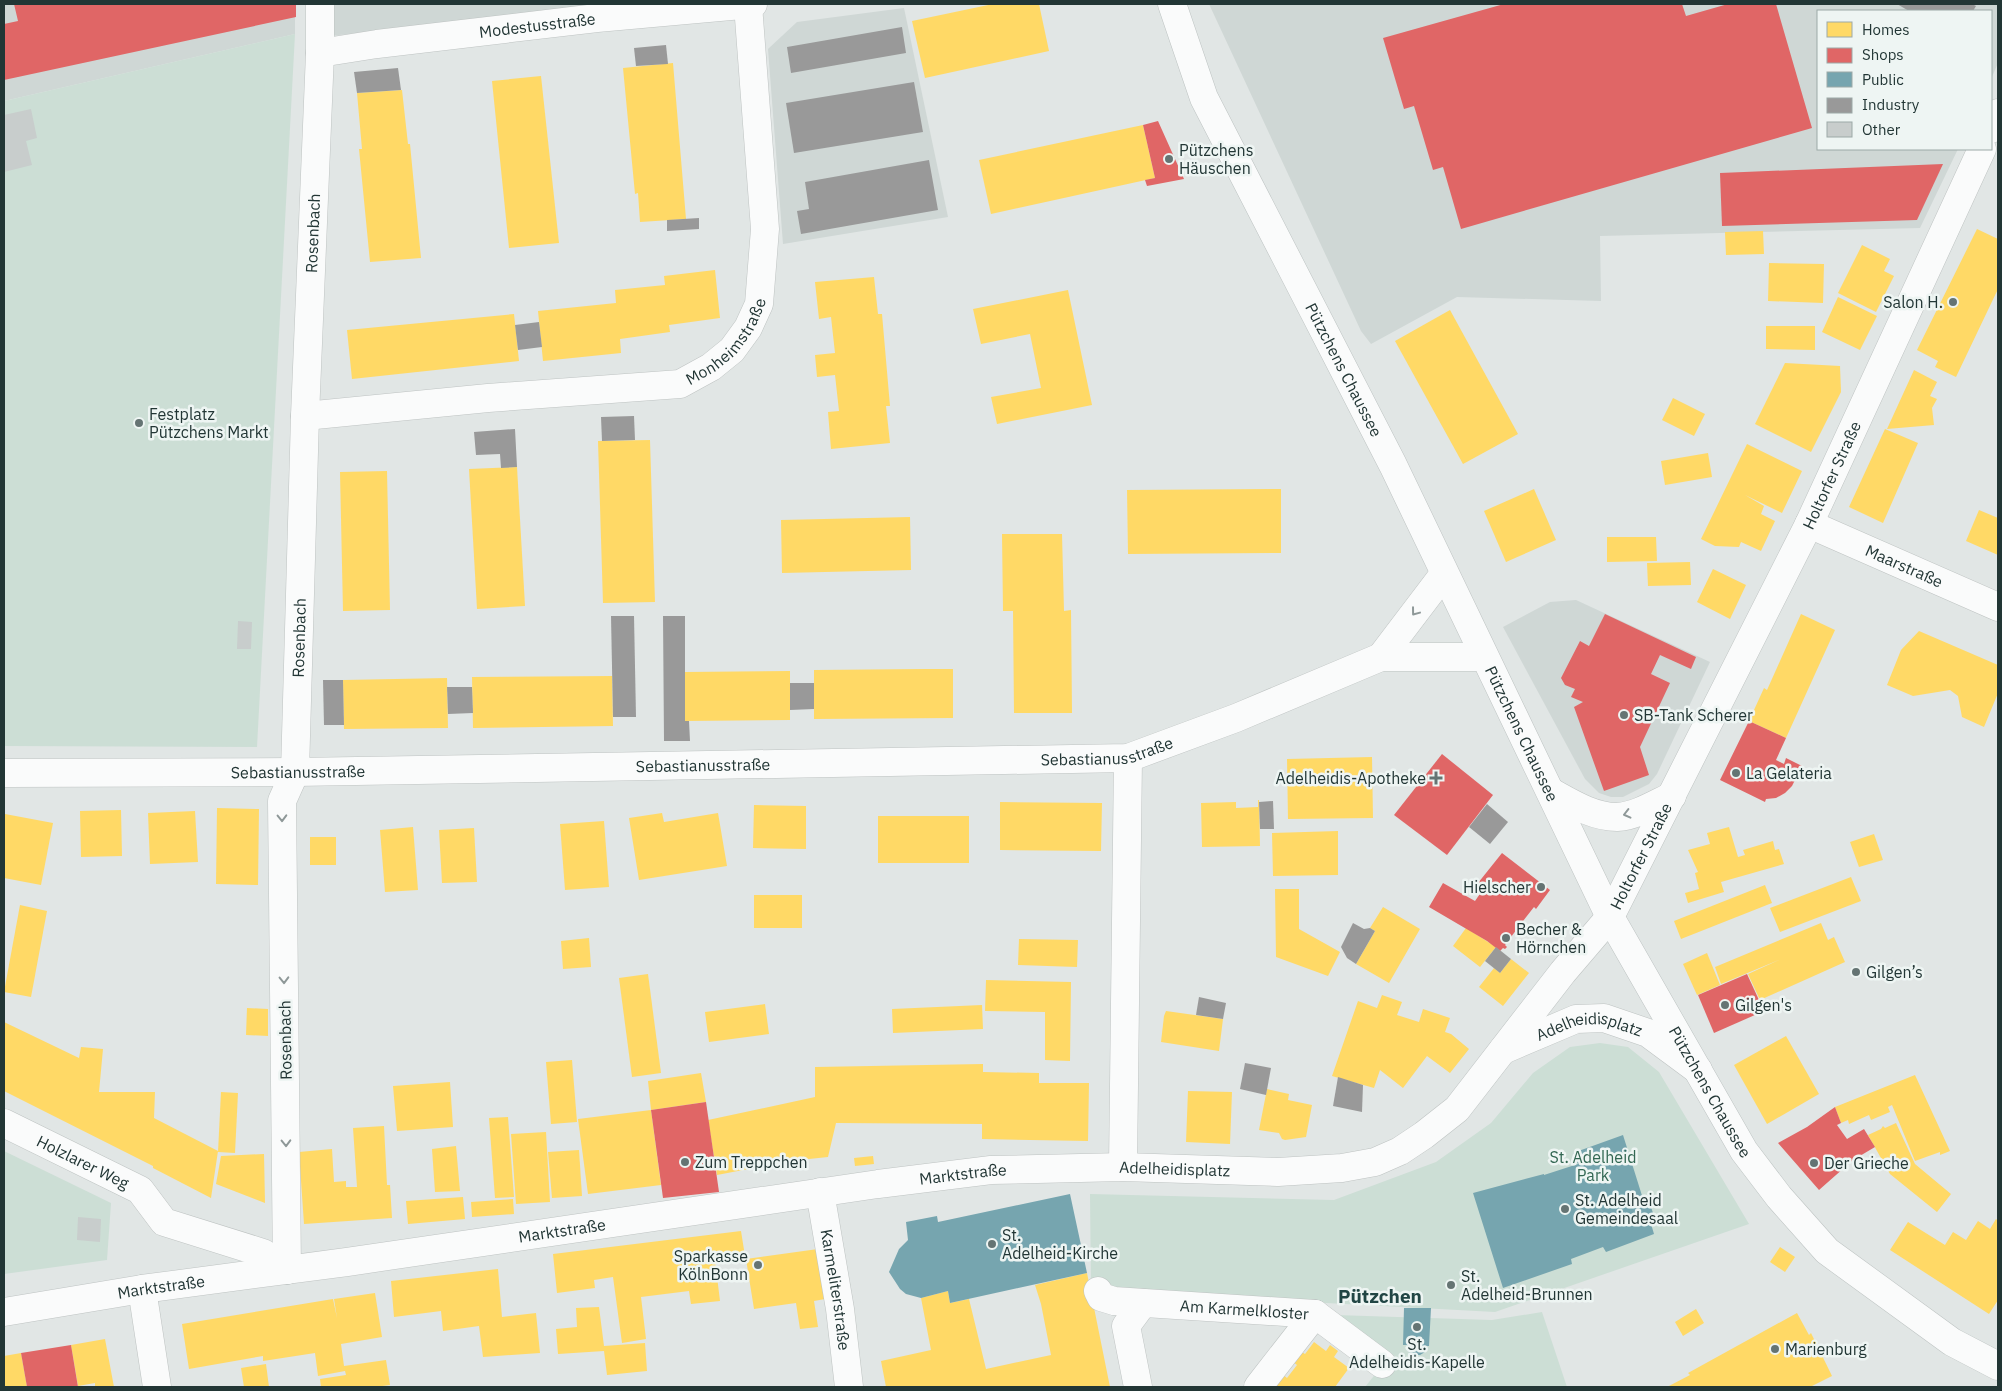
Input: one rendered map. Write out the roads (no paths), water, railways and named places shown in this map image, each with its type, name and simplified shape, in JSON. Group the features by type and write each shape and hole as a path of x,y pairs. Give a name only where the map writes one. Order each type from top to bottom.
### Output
{"street":[{"name":"Rosenbach","path":"287,1270 282,802 295,772 305,416 320,54 320,4"},
{"name":"Modestusstraße","path":"320,54 377,44 597,18 750,4"},
{"name":"Monheimstraße","path":"305,416 488,398 680,384 711,367 732,350 748,328 759,304 765,230 750,4"},
{"name":"Pützchens Chaussee","path":"1172,4 1204,98 1393,465 1483,657 1551,792 1610,918 1744,1151 1779,1197 1827,1251 1952,1342 1998,1366"},
{"path":"1992,127 1998,113"},
{"name":"Holtorfer Straße","path":"1610,918 1808,524 1982,150"},
{"name":"Maarstraße","path":"1808,524 1998,607"},
{"name":"Sebastianusstraße","path":"1381,657 1444,574"},
{"name":"Sebastianusstraße","path":"4,773 295,772 1128,758 1236,718 1381,657 1483,657"},
{"name":"Adelheidisplatz","path":"1128,758 1123,1167 1278,1172 1342,1168 1375,1162 1400,1151 1456,1109 1563,972 1610,918"},
{"name":"Holtorfer Straße","path":"1551,792 1587,811 1617,816 1643,810 1672,796"},
{"name":"Adelheidisplatz","path":"1502,1051 1576,1019 1604,1018 1648,1034 1698,1070"},
{"name":"Holzlarer Weg","path":"4,1123 140,1190 164,1222 263,1253 287,1270"},
{"name":"Marktstraße","path":"4,1312 142,1289 287,1270 820,1192 991,1170 1123,1167"},
{"name":"Karmeliterstraße","path":"820,1192 840,1309 849,1387"},
{"path":"142,1289 157,1387"},
{"name":"Am Karmelkloster","path":"1138,1387 1126,1326 1106,1296 1143,1304 1314,1314"},
{"path":"1126,1326 1143,1304"},
{"path":"1314,1314 1382,1364"},
{"name":"Am Karmelkloster","path":"1258,1387 1314,1314"}],"place":[{"name":"Pützchens Häuschen","path":"1169,159"},
{"name":"Salon H.","path":"1953,302"},
{"name":"Festplatz Pützchens Markt","path":"139,423"},
{"name":"SB-Tank Scherer","path":"1624,715"},
{"name":"La Gelateria","path":"1736,773"},
{"name":"Adelheidis-Apotheke","path":"1436,778"},
{"name":"Hielscher","path":"1541,887"},
{"name":"Becher & Hörnchen","path":"1506,938"},
{"name":"Gilgen’s","path":"1856,972"},
{"name":"Gilgen's","path":"1725,1005"},
{"name":"Zum Treppchen","path":"685,1162"},
{"name":"Der Grieche","path":"1814,1163"},
{"name":"St. Adelheid Gemeindesaal","path":"1565,1209"},
{"name":"St. Adelheid-Kirche","path":"992,1244"},
{"name":"Sparkasse KölnBonn","path":"758,1265"},
{"name":"St. Adelheid-Brunnen","path":"1451,1285"},
{"name":"St. Adelheidis-Kapelle","path":"1417,1327"},
{"name":"Marienburg","path":"1775,1349"}],"district":[{"name":"Pützchen","path":"1380,1296"}],"park label":[{"name":"St. Adelheid Park","path":"1593,1166"}]}
